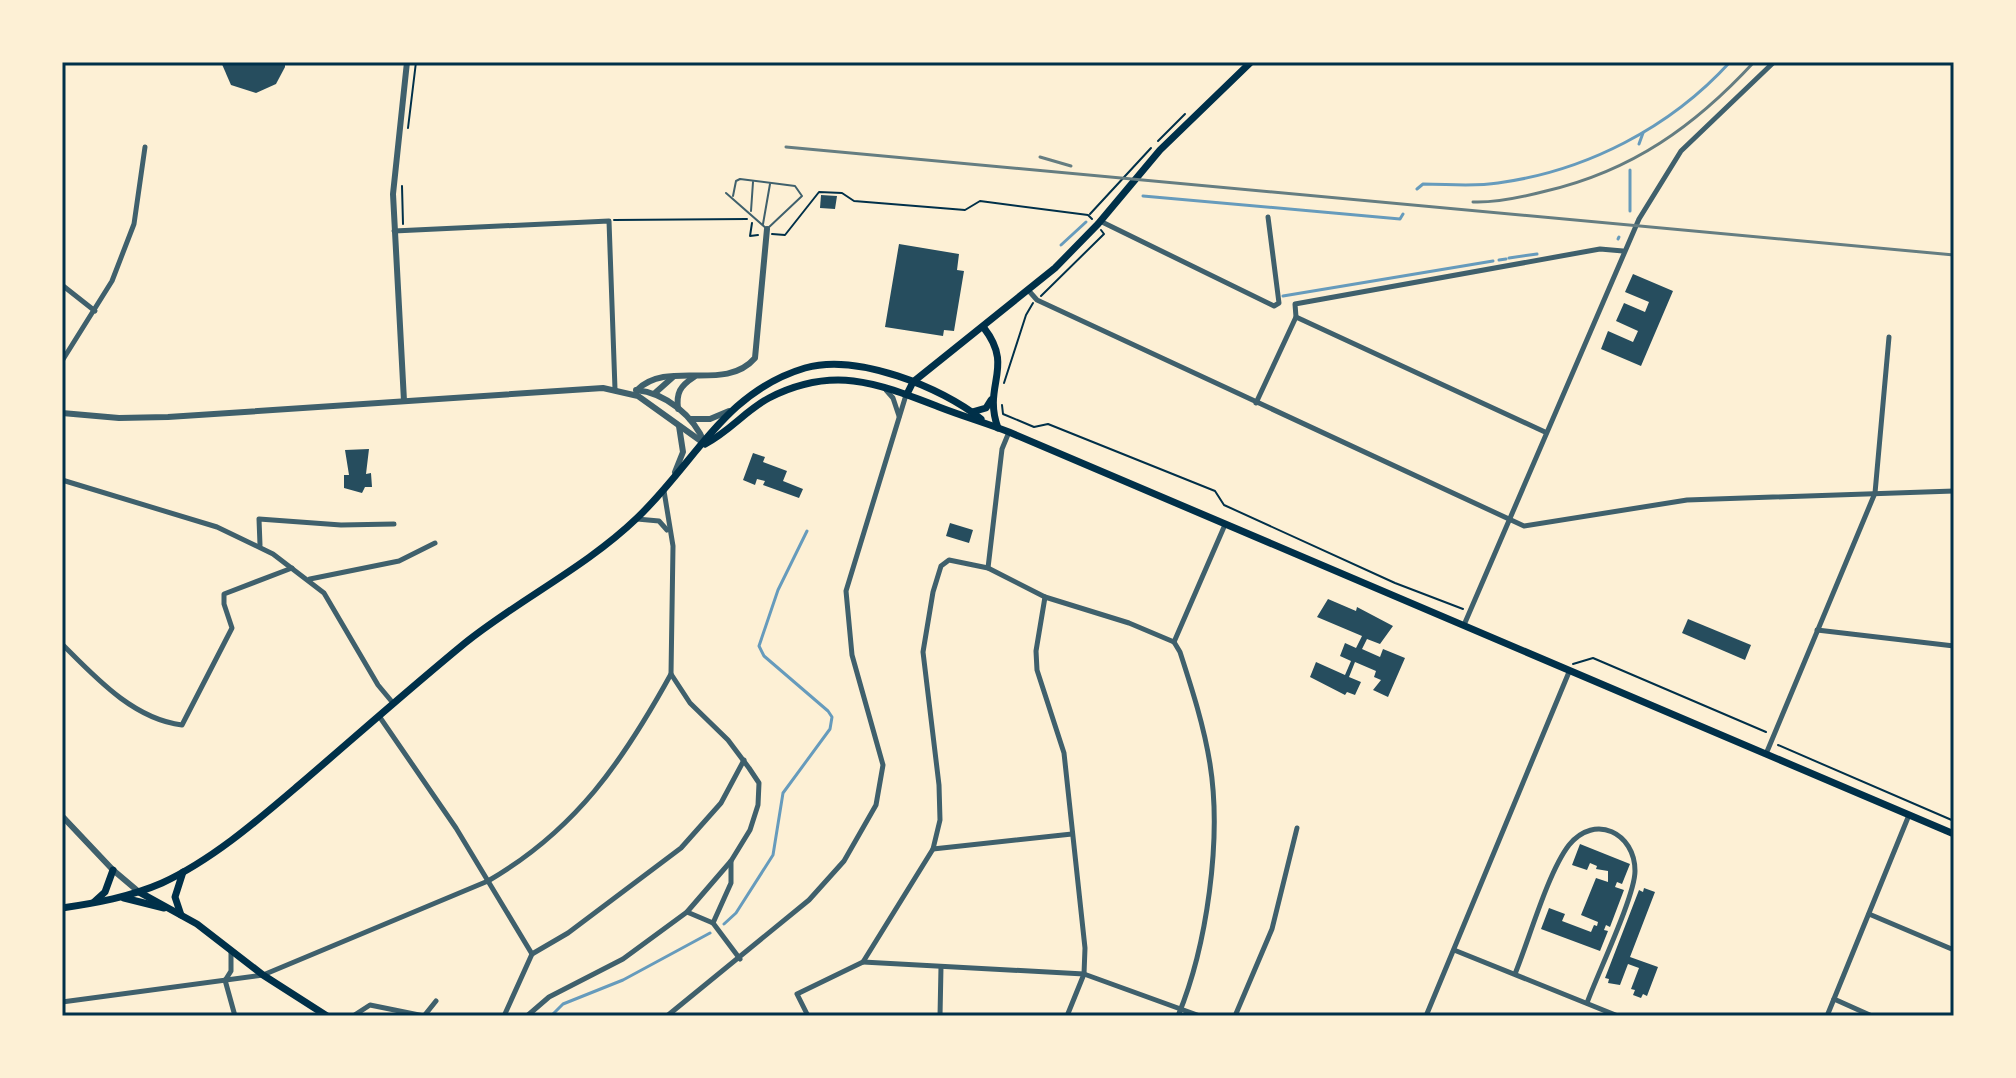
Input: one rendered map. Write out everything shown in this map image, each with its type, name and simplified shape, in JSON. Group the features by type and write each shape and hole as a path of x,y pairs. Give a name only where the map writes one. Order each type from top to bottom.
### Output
{"main road":[{"path":"907,394 913,382 1029,291 1099,223 1160,150 1251,62"},
{"path":"972,412 986,408 991,400 1000,361 995,343 984,328"},
{"path":"62,908 122,898 184,871 275,805 468,641 636,519 705,444 729,411 755,389 809,367 853,367 913,382 972,412 985,422"},
{"path":"705,444 719,437 765,399 790,388 815,380 879,385 1009,432 1224,527 1462,628 1571,669 1954,834"},
{"path":"991,400 998,428"},
{"path":"92,903 105,892 113,870"},
{"path":"181,915 176,888 184,871"},
{"path":"139,892 164,908"},
{"path":"122,898 181,915 263,975 327,1016"}],"street":[{"path":"404,401 394,231 394,173 407,62"},
{"path":"1236,62 1242,70"},
{"path":"1462,628 1623,251 1664,173 1681,151 1774,62"},
{"path":"62,361 112,281 134,224 145,147"},
{"path":"1099,223 1274,306 1279,303 1268,217"},
{"path":"394,231 609,221 615,389"},
{"path":"635,393 656,376 735,373 755,358 766,229"},
{"path":"1256,403 1296,317 1295,304 1600,249 1623,251"},
{"path":"62,285 95,311"},
{"path":"1029,291 1037,300 1524,526 1687,500 1954,491"},
{"path":"1296,317 1545,432"},
{"path":"1765,754 1875,493 1889,337"},
{"path":"678,409 677,396 682,385 697,376"},
{"path":"655,393 675,377"},
{"path":"879,385 893,398 899,417"},
{"path":"62,413 119,418 168,417 615,389 655,393 690,419 705,444"},
{"path":"635,393 705,444"},
{"path":"655,393 657,407"},
{"path":"667,1016 809,900 838,869 867,823 882,785 883,765 852,655 846,617 846,591 907,394"},
{"path":"690,419 710,419 729,411"},
{"path":"670,484 683,452 679,426"},
{"path":"988,568 1002,449 1009,432"},
{"path":"62,480 217,527 260,546 310,579 324,593 378,685 393,703"},
{"path":"62,1002 263,975 488,881 511,868 569,822 599,790 641,729 671,674 674,572 664,491"},
{"path":"260,546 259,519 394,524"},
{"path":"636,519 659,521 670,533"},
{"path":"1174,642 1224,527"},
{"path":"310,579 399,561 435,543"},
{"path":"863,962 933,849 940,820 939,785 923,652 933,592 941,566 949,560 988,568 1045,597 1129,623 1174,642 1180,652 1210,766 1214,815 1205,911 1178,1016"},
{"path":"62,644 108,689 152,716 182,725 232,628 224,594 292,568"},
{"path":"1045,597 1036,651 1037,670 1064,753 1085,948 1084,974 1067,1016"},
{"path":"1817,630 1954,646"},
{"path":"1426,1016 1571,669"},
{"path":"527,1016 549,997 623,959 687,912 731,861 750,830 758,805 759,783 744,760 690,703 671,674"},
{"path":"379,716 488,881 532,954"},
{"path":"504,1016 532,954 568,933 681,848 713,814 744,760"},
{"path":"1827,1016 1909,815"},
{"path":"62,816 113,870 139,892"},
{"path":"1235,1016 1272,929 1297,828"},
{"path":"1515,974 1569,845 1590,830 1612,829 1619,833 1631,854 1633,885 1587,1003"},
{"path":"933,849 1072,834"},
{"path":"713,923 731,883 731,861"},
{"path":"687,912 713,923 740,959"},
{"path":"1869,914 1954,950"},
{"path":"230,950 233,961 225,980 235,1016"},
{"path":"1454,950 1618,1016"},
{"path":"808,1016 797,994 863,962 1084,974 1200,1016"},
{"path":"940,1016 941,967"},
{"path":"1834,999 1872,1016"},
{"path":"353,1016 370,1005 424,1016 436,1001"}],"lane":[{"path":"733,196 737,180 795,186 802,196 766,229"},
{"path":"751,213 754,180"},
{"path":"766,229 771,183"},
{"path":"726,193 733,196 766,229"}],"path":[{"path":"407,134 416,62"},
{"path":"1088,215 1185,114"},
{"path":"402,177 403,223"},
{"path":"609,221 626,218 739,218 748,219 753,225 750,236 766,229 785,235 819,192 842,193 854,201 965,210 980,201 1088,215 1099,223"},
{"path":"1003,414 1034,427 1048,424 1215,491 1224,505 1395,583 1470,612"},
{"path":"1571,669 1593,658 1773,735 1778,744 1954,821"}],"building":[{"path":"221,62 285,62 285,67 276,84 256,93 231,85"},
{"path":"821,195 837,196 835,209 820,208"},
{"path":"899,244 959,254 957,270 964,271 954,331 944,330 943,336 885,327"},
{"path":"1633,274 1673,291 1641,366 1601,349 1608,331 1633,342 1638,331 1616,321 1624,303 1645,312 1649,302 1625,292"},
{"path":"369,449 366,474 371,473 372,487 365,487 362,493 344,488 344,475 349,475 345,450"},
{"path":"753,453 765,457 763,462 787,471 783,481 803,489 799,498 763,485 765,481 757,479 755,485 743,480"},
{"path":"950,523 973,530 969,543 946,536"},
{"path":"1328,599 1356,611 1357,607 1393,626 1380,644 1367,639 1362,649 1380,657 1383,649 1405,658 1388,697 1373,690 1381,680 1374,677 1376,671 1355,662 1349,677 1361,682 1355,695 1347,692 1345,695 1310,677 1316,662 1345,675 1351,661 1340,656 1345,643 1356,648 1362,636 1317,617"},
{"path":"1688,619 1751,645 1745,660 1682,633"},
{"path":"1580,844 1630,864 1622,884 1617,882 1615,887 1624,890 1610,927 1606,925 1604,930 1608,931 1600,951 1541,929 1549,908 1565,914 1562,921 1591,932 1594,925 1597,926 1598,922 1581,915 1596,878 1608,882 1608,871 1596,869 1597,866 1590,863 1587,870 1572,865"},
{"path":"1644,888 1655,892 1630,957 1658,967 1647,996 1643,994 1641,998 1633,995 1635,990 1631,989 1639,968 1628,964 1620,985 1608,983 1609,979 1605,978 1639,890 1643,892"}],"waterway":[{"path":"1417,189 1423,184 1498,183 1531,177 1594,157 1624,143 1681,107 1730,62"},
{"path":"1639,144 1643,133"},
{"path":"1630,170 1630,211"},
{"path":"1143,196 1400,219 1403,214"},
{"path":"1061,245 1086,222"},
{"path":"1509,258 1537,254"},
{"path":"1499,260 1506,259"},
{"path":"1283,296 1493,261"},
{"path":"724,924 736,913 773,855 783,793 830,729 832,717 828,711 764,656 759,646 778,590 807,531"},
{"path":"551,1016 563,1004 623,980 710,933"}],"railway":[{"path":"1473,202 1501,201 1546,191 1577,182 1634,158 1685,126 1754,62"},
{"path":"786,147 1954,255"},
{"path":"1040,157 1071,166"}]}
